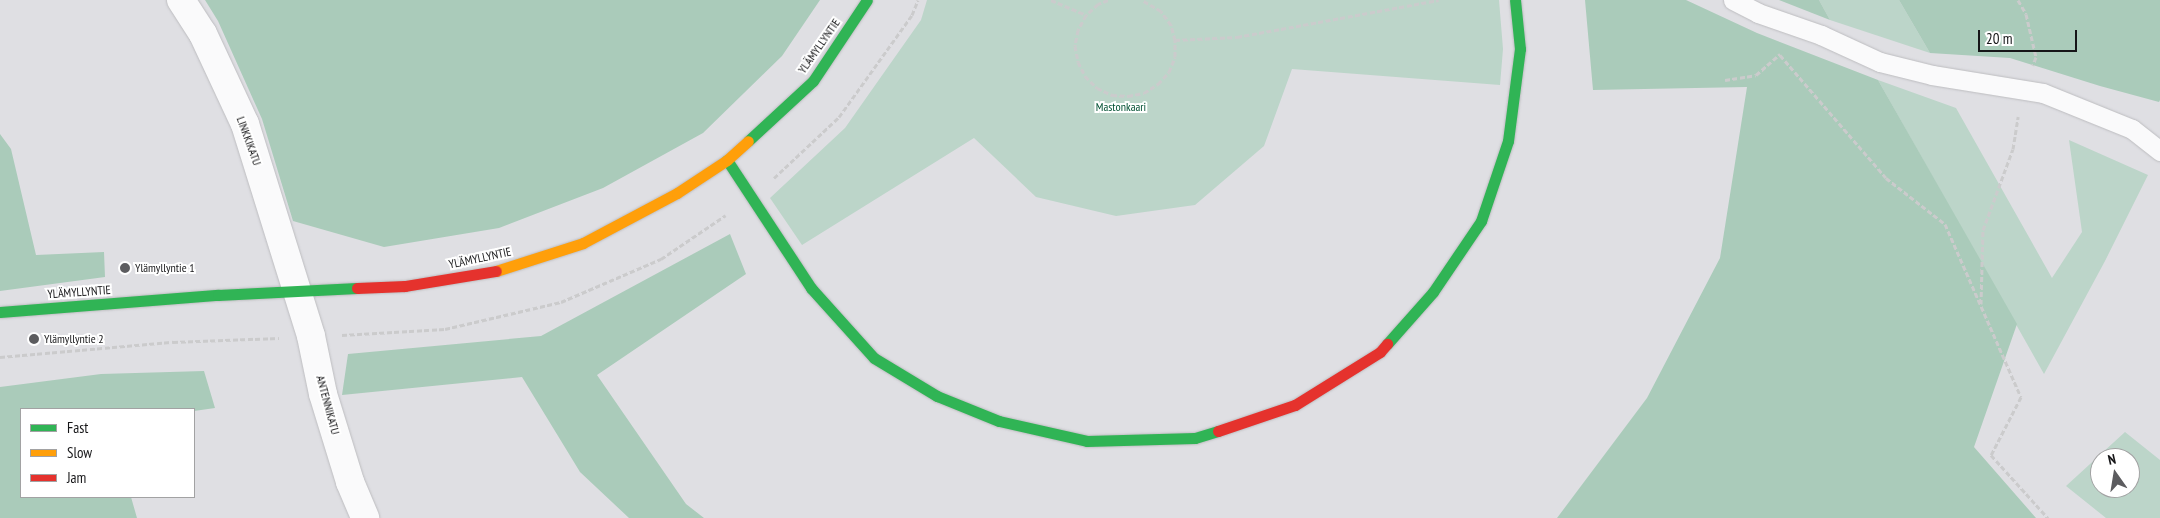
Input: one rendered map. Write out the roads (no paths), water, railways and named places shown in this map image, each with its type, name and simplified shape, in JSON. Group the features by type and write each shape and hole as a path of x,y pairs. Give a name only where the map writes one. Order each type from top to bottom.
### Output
{"street":[{"name":"LINKKIKATU","path":"181,0 203,34 245,124 297,290"},
{"name":"YLÄMYLLYNTIE","path":"0,312 297,290 405,286 497,271 583,243 677,193 727,160 813,81 868,0"},
{"path":"727,160 811,288 874,358 937,396 999,421 1087,441 1195,438 1295,405 1380,352 1433,292 1481,221 1508,141 1520,50 1515,0"},
{"name":"ANTENNIKATU","path":"297,290 311,336 324,394 350,482 365,518"}],"lane":[{"path":"1732,0 1786,24 1821,34 1880,62 1932,75 2043,93 2132,129 2160,152"}],"place":[{"name":"Ylämyllyntie 1","path":"125,268"},
{"name":"Ylämyllyntie 2","path":"34,339"}],"park label":[{"name":"Mastonkaari","path":"1121,107"}]}
